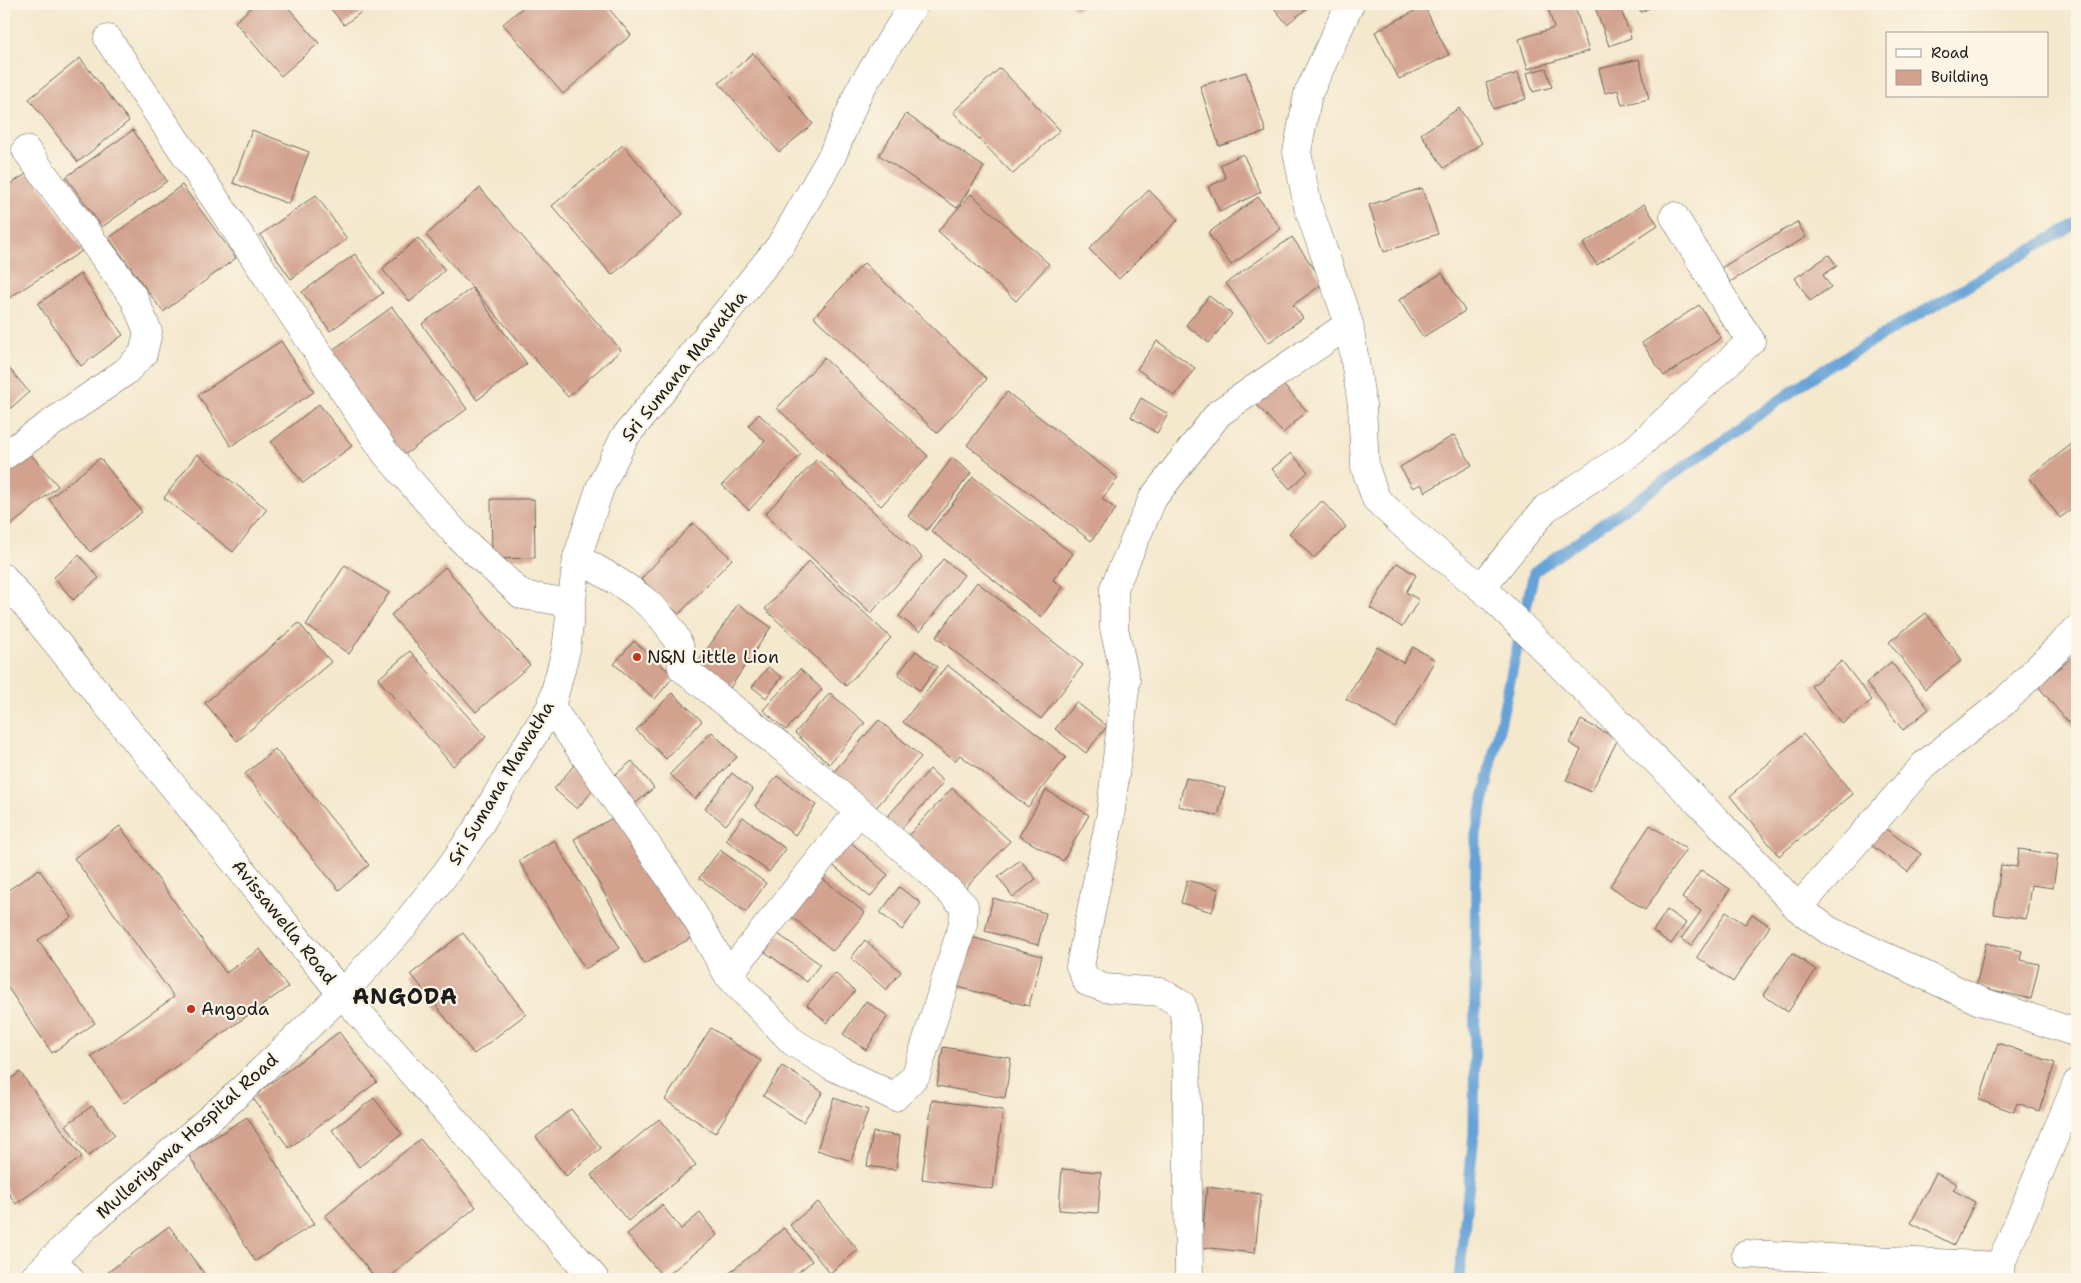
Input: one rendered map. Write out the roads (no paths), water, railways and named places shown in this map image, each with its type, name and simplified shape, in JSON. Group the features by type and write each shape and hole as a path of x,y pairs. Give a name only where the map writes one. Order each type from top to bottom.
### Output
{"street":[{"name":"Sri Sumana Mawatha","path":"342,994 407,922 446,873 477,829 551,707 566,650 577,558 600,488 624,438 780,246 832,156 859,91 914,4"},
{"path":"1350,4 1308,94 1297,152 1308,207 1349,324 1362,404 1365,467 1376,499 1406,528 1486,592 1718,822 1798,908 1828,930 1980,1001 2077,1033"},
{"path":"108,39 386,454 458,537 522,594 571,603"},
{"path":"4,456 125,372 143,354 148,332 134,298 26,150"},
{"path":"1486,592 1546,509 1633,451 1751,341 1730,310 1674,216"},
{"path":"1189,1279 1186,1026 1182,1006 1161,992 1104,988 1086,982 1080,966 1110,818 1126,681 1114,628 1114,588 1153,498 1219,413 1349,324"},
{"path":"551,707 688,904 728,975 793,1042 830,1065 895,1097 916,1075 963,924 964,906 928,870 859,811 682,668 680,646 662,618 628,586 577,558"},
{"name":"Avissawella Road","path":"4,578 342,994 595,1279"},
{"path":"1798,908 1924,765 2004,702 2077,629"},
{"path":"728,975 859,811"},
{"name":"Mulleriyawa Hospital Road","path":"33,1279 85,1227 231,1100 342,994"},
{"path":"1746,1254 2000,1272 2077,1083"},
{"path":"52,1259 70,1279"}],"waterway":[{"path":"1459,1279 1474,1134 1476,834 1534,572 1827,367 2077,223"}],"place":[{"name":"N&N Little Lion","path":"637,657"},
{"name":"Angoda","path":"191,1009"}],"district":[{"name":"ANGODA","path":"405,996"}]}
